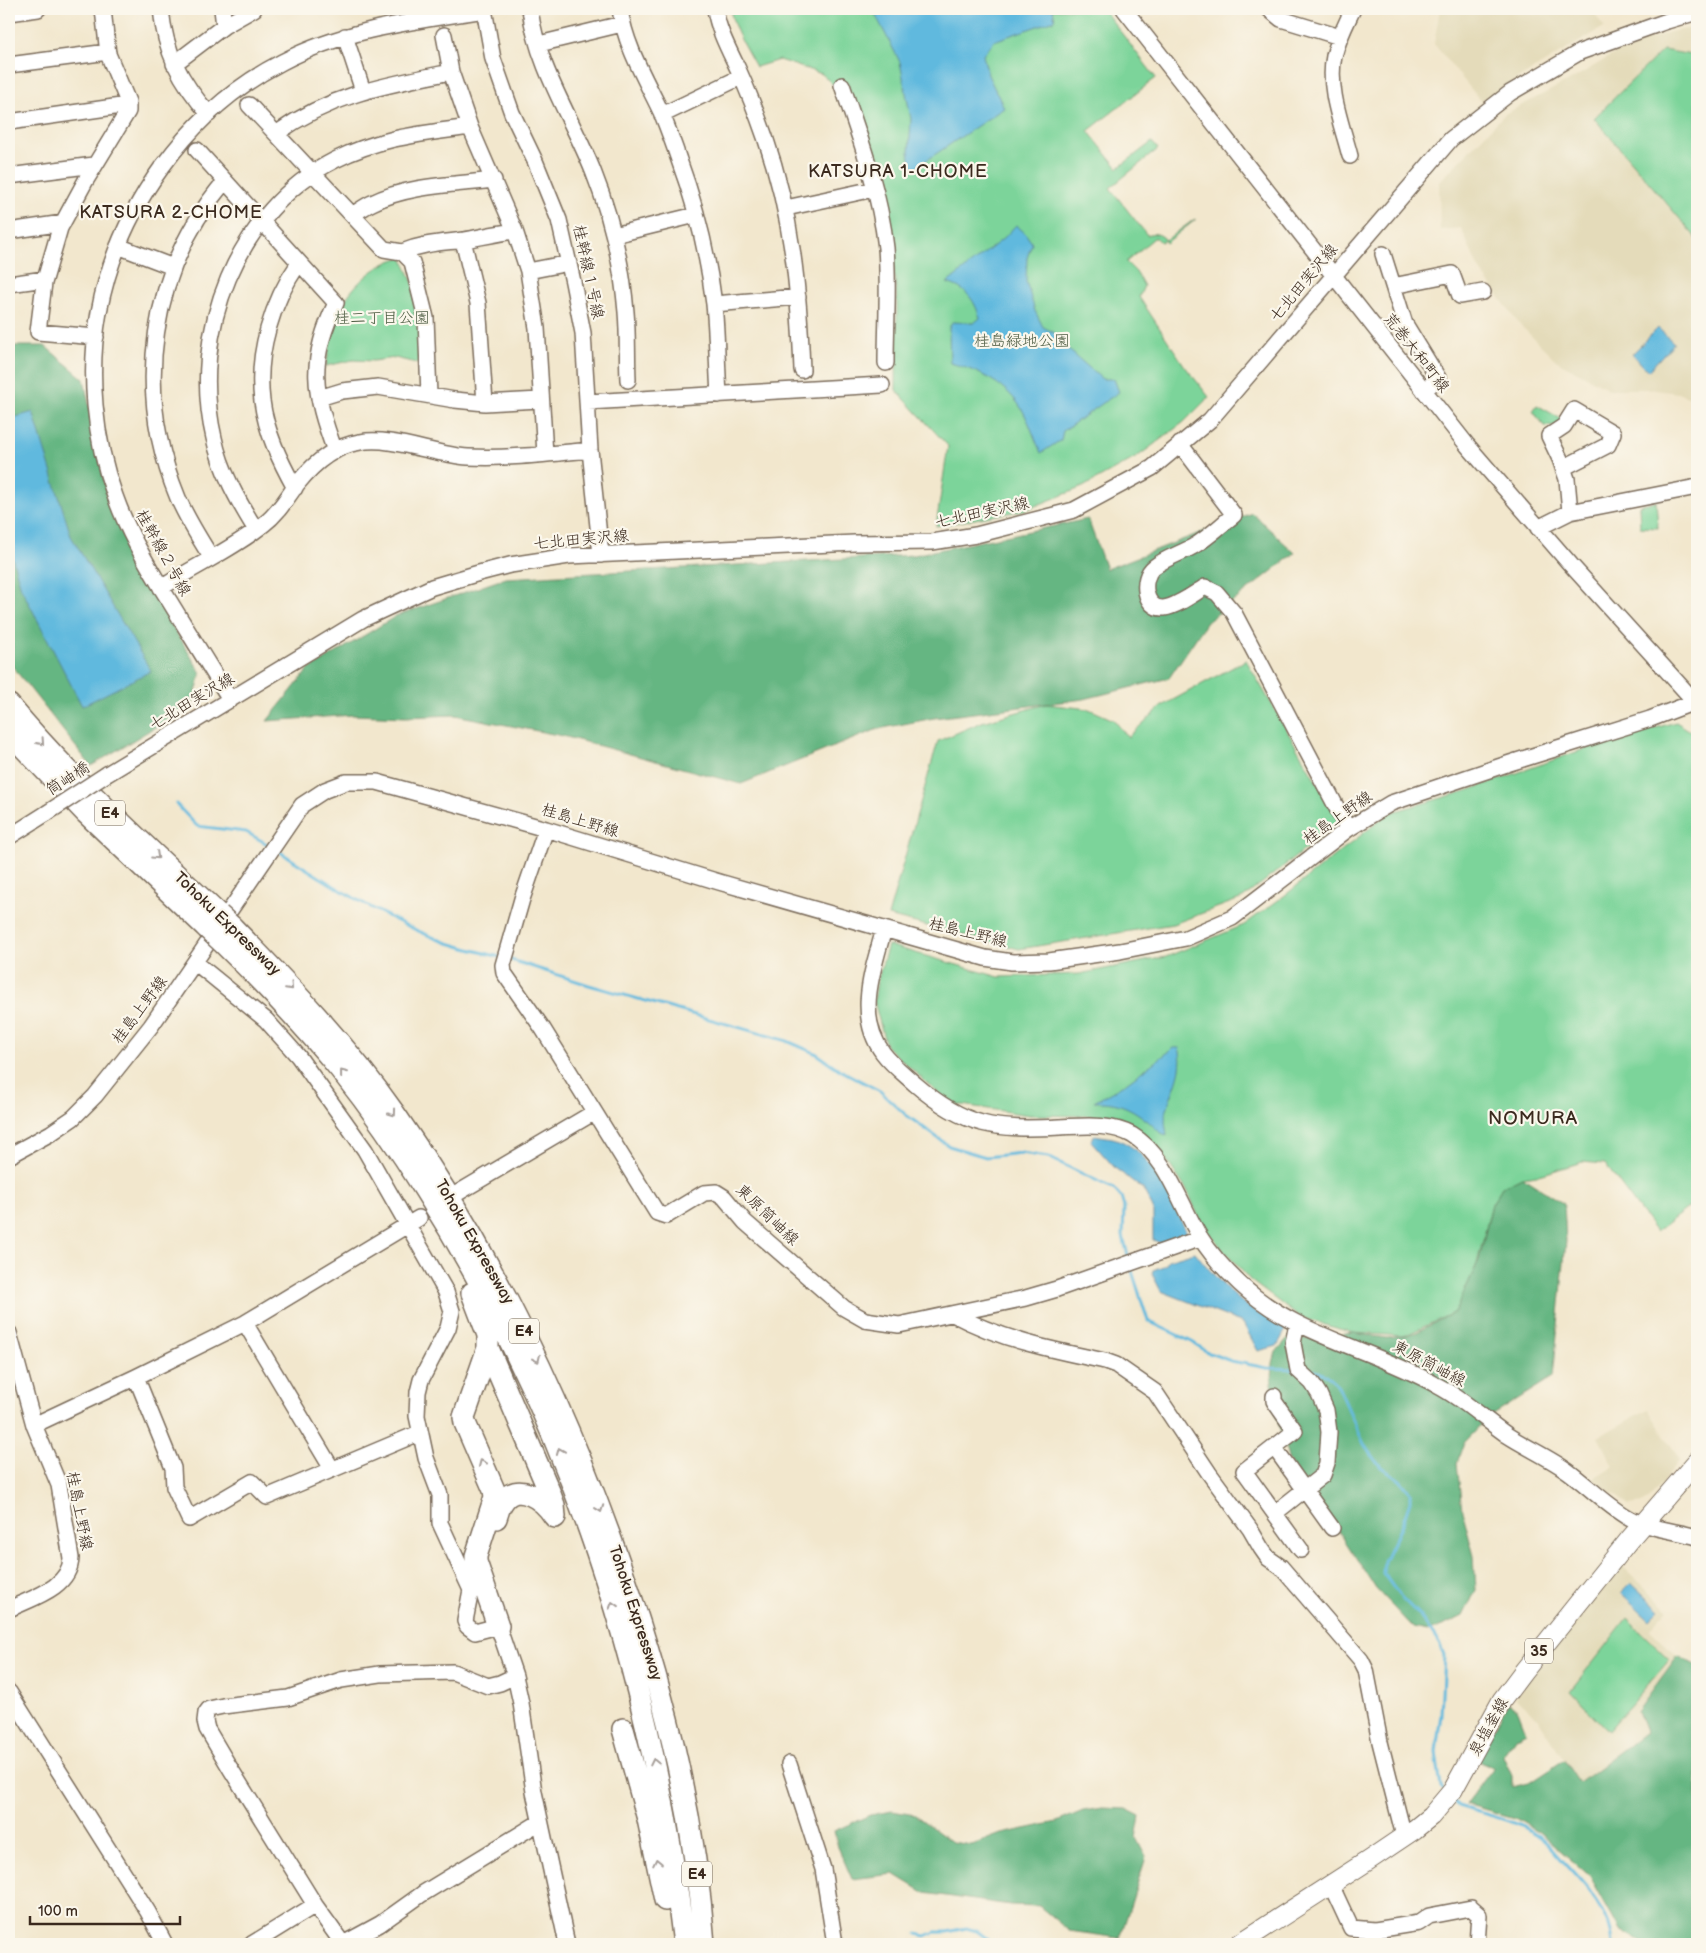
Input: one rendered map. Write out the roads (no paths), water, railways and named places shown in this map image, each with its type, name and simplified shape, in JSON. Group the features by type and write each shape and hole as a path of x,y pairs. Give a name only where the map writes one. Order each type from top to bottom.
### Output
{"highway":[{"name":"Tohoku Expressway","path":"9,705 64,768 220,928 278,998 315,1038 378,1119 412,1169 456,1241 504,1328 554,1437 582,1507 622,1633 646,1723 672,1859 684,1944"},
{"name":"Tohoku Expressway","path":"9,732 86,813 289,986 328,1029 392,1111 458,1210 516,1316 566,1426 596,1497 652,1660 687,1804 696,1860 704,1944"},
{"path":"412,1169 423,1201 462,1270 476,1300 488,1335 488,1348 464,1417 494,1490 495,1497 476,1556 476,1562 498,1626"},
{"path":"483,1581 484,1560 493,1526 501,1503 504,1500 519,1492 527,1492 542,1502 555,1517 554,1505 549,1491 488,1348"},
{"path":"623,1729 648,1819 675,1944"},
{"path":"687,1804 702,1868 713,1944"}],"main road":[{"name":"泉塩釜線","path":"1239,1944 1331,1885 1431,1816 1450,1794 1502,1700 1643,1524 1697,1461"}],"street":[{"path":"9,13 38,9"},
{"path":"96,338 38,332 45,279 63,223 94,165 128,111 128,105 108,52 103,9"},
{"path":"161,9 167,46 174,64 194,97 209,114"},
{"path":"222,9 224,26"},
{"path":"174,64 224,26 254,9"},
{"path":"530,9 547,70 593,172 614,235 626,312 628,380"},
{"path":"715,9 721,32 764,134 786,208 798,297 802,370"},
{"name":"荒巻大和町線","path":"1124,9 1467,445 1538,528 1697,702"},
{"path":"1269,9 1281,19 1340,37"},
{"path":"1350,156 1338,110 1333,80 1333,58 1352,9"},
{"name":"桂幹線２号線","path":"230,699 139,553 114,494 105,464 96,413 94,362 99,313 118,246 138,205 158,173 192,130 238,90 281,62 345,36 386,25 440,13 484,10"},
{"name":"桂幹線１号線","path":"484,10 493,59 512,113 535,161 559,220 569,262 583,333 590,450 601,555"},
{"name":"七北田実沢線","path":"107,774 363,619 432,587 510,565 569,556 855,543 932,542 976,536 1074,510 1152,468 1210,420 1451,139 1503,98 1580,52 1666,21 1697,12"},
{"path":"539,44 621,16 639,66 662,115 680,161 696,215 714,304 719,394"},
{"path":"444,35 452,72 470,127 515,231 528,271 537,328 540,400 545,454"},
{"path":"345,36 363,91"},
{"path":"9,65 108,52"},
{"path":"277,133 317,109 363,91 452,72"},
{"path":"662,115 741,77"},
{"path":"842,86 874,189 883,229 886,250 886,363"},
{"path":"249,104 384,250 402,252 418,245 515,231"},
{"path":"9,122 128,105"},
{"path":"256,530 238,500 219,458 209,413 207,368 212,329 224,289 241,253 262,221 286,195 333,161 402,136 470,127"},
{"path":"197,150 336,303 320,342 316,377 324,421 335,450"},
{"path":"9,176 94,165"},
{"path":"352,215 372,203 393,195 433,187 494,180"},
{"path":"211,557 178,498 163,454 154,407 153,356 159,318 173,268 203,209 225,181"},
{"path":"786,208 874,189"},
{"path":"614,235 696,215"},
{"path":"9,231 63,223"},
{"path":"463,240 474,281 479,311 485,403"},
{"path":"118,246 173,268"},
{"path":"402,252 412,262 422,298 428,340 429,395"},
{"path":"1383,254 1405,324 1438,378 1424,391"},
{"path":"528,271 569,262"},
{"path":"295,488 270,434 262,400 262,382 263,358 272,312 289,277 299,263"},
{"path":"1393,286 1452,274 1460,296 1483,292"},
{"path":"9,284 45,279"},
{"path":"714,304 798,297"},
{"path":"588,402 882,386"},
{"path":"319,398 342,391 378,388 485,403 540,400"},
{"path":"161,588 256,530 278,511 319,460 335,450 359,442 376,440 467,457 504,457 590,450"},
{"path":"1180,444 1234,516 1196,545 1153,568 1148,574 1145,586 1150,602 1158,607 1165,608 1205,587 1217,594 1234,613 1348,829"},
{"path":"1563,468 1567,478 1570,512"},
{"path":"1638,498 1637,490 1697,478"},
{"path":"1538,528 1570,512 1697,487"},
{"name":"桂島上野線","path":"9,1156 51,1133 73,1118 95,1096 151,1026 196,963 302,805 325,790 346,782 377,782 546,829 985,958 1012,962 1049,961 1186,938 1232,918 1348,829 1391,803 1697,702"},
{"name":"筒岫橋","path":"9,837 107,774"},
{"name":"東原筒岫線","path":"546,829 522,899 505,959 504,973 543,1029 593,1113 657,1213 666,1216 704,1193 716,1192 724,1197 744,1222 855,1316 877,1323 898,1325 1057,1290 1200,1238"},
{"name":"東原筒岫線","path":"884,929 870,979 867,1002 870,1024 882,1051 893,1064 944,1107 980,1124 1001,1128 1106,1127 1129,1134 1148,1148 1158,1160 1200,1238 1240,1284 1269,1308 1297,1324 1411,1371 1442,1388 1508,1435 1567,1471 1627,1517 1643,1524 1697,1537"},
{"path":"196,963 266,1020 298,1056 414,1221 446,1292 452,1311 448,1328 421,1380 417,1405 419,1432 426,1458 440,1495 440,1523 471,1590 465,1614 467,1626 475,1632 498,1626 514,1676 521,1703 540,1822 567,1944"},
{"path":"456,1194 593,1113"},
{"path":"34,1425 136,1377 245,1322 414,1221"},
{"path":"953,1314 977,1327 1029,1345 1111,1364 1155,1392 1209,1473 1250,1528 1268,1558 1281,1567 1361,1660 1366,1670 1380,1742 1404,1836"},
{"path":"245,1322 332,1470"},
{"path":"1275,1513 1323,1475 1327,1463 1329,1432 1326,1410 1319,1394 1297,1367 1293,1343 1297,1324"},
{"name":"桂島上野線","path":"9,1333 34,1425 59,1484 71,1558 71,1567 61,1582 9,1609"},
{"path":"136,1377 173,1468 174,1487 189,1519 252,1482 267,1498 419,1432"},
{"path":"1274,1396 1274,1401 1295,1431 1244,1471 1301,1550"},
{"path":"1274,1447 1332,1528"},
{"path":"514,1676 500,1683 488,1686 453,1672 380,1674 340,1680 288,1698 209,1709 206,1713 205,1721 207,1728 314,1905 343,1944 380,1924 422,1894 540,1822"},
{"path":"9,1692 148,1912 165,1944"},
{"path":"789,1764 823,1868 835,1944"},
{"path":"1331,1885 1351,1928 1375,1930 1419,1923 1429,1916 1471,1908 1479,1915 1477,1944"},
{"path":"252,1944 314,1905"}],"water":[{"path":"865,9 1053,9 1055,20 994,41 983,55 988,75 1004,108 912,170 909,152 911,119 900,62 874,12"},
{"path":"1016,225 1032,243 1027,258 1026,281 1035,311 1043,327 1053,332 1070,351 1102,379 1114,379 1119,392 1063,431 1061,440 1041,453 1024,413 1010,394 983,375 950,363 949,328 952,322 974,323 980,318 969,296 960,288 947,283 1004,238"},
{"path":"1658,328 1674,343 1648,371 1632,354"},
{"path":"33,412 71,536 151,671 82,706 21,588 9,547 9,419"},
{"path":"1174,1048 1179,1048 1181,1056 1177,1082 1165,1117 1167,1135 1160,1132 1139,1114 1127,1108 1108,1102 1094,1102 1122,1086"},
{"path":"1095,1135 1118,1140 1133,1148 1143,1157 1167,1193 1186,1231 1185,1237 1165,1245 1153,1240 1153,1208 1143,1189 1115,1168 1091,1141"},
{"path":"1195,1252 1217,1278 1241,1301 1259,1314 1287,1328 1277,1346 1258,1351 1243,1323 1161,1291 1152,1274 1153,1270 1166,1265 1168,1260"},
{"path":"1631,1583 1660,1610 1650,1620 1621,1593"}],"waterway":[{"path":"176,804 197,826 246,832 269,845"},
{"path":"277,850 335,887 395,920 445,942 500,957"},
{"path":"508,959 589,985 787,1041 817,1054 840,1070 880,1091 906,1115 949,1146 986,1157 1021,1153 1048,1157 1114,1189 1121,1197 1124,1207 1123,1236 1129,1260"},
{"path":"1131,1268 1148,1321 1192,1342 1209,1353 1231,1361 1267,1368 1294,1369"},
{"path":"1305,1370 1322,1374 1337,1384 1364,1444 1381,1467 1400,1480 1410,1492 1410,1501 1402,1524 1384,1561 1383,1573 1399,1595 1421,1617 1440,1645 1444,1655 1441,1714 1436,1752 1441,1788 1444,1791"},
{"path":"1453,1801 1458,1806 1522,1827 1544,1840 1579,1879 1602,1909 1611,1932 1613,1944"},
{"path":"917,1934 926,1936 935,1932 947,1932 966,1928 977,1931 994,1944"}],"district":[{"name":"KATSURA 1-CHOME","path":"898,171"},
{"name":"KATSURA 2-CHOME","path":"171,212"},
{"name":"NOMURA","path":"1533,1118"}],"park label":[{"name":"桂二丁目公園","path":"382,318"},
{"name":"桂島緑地公園","path":"1022,341"}]}
